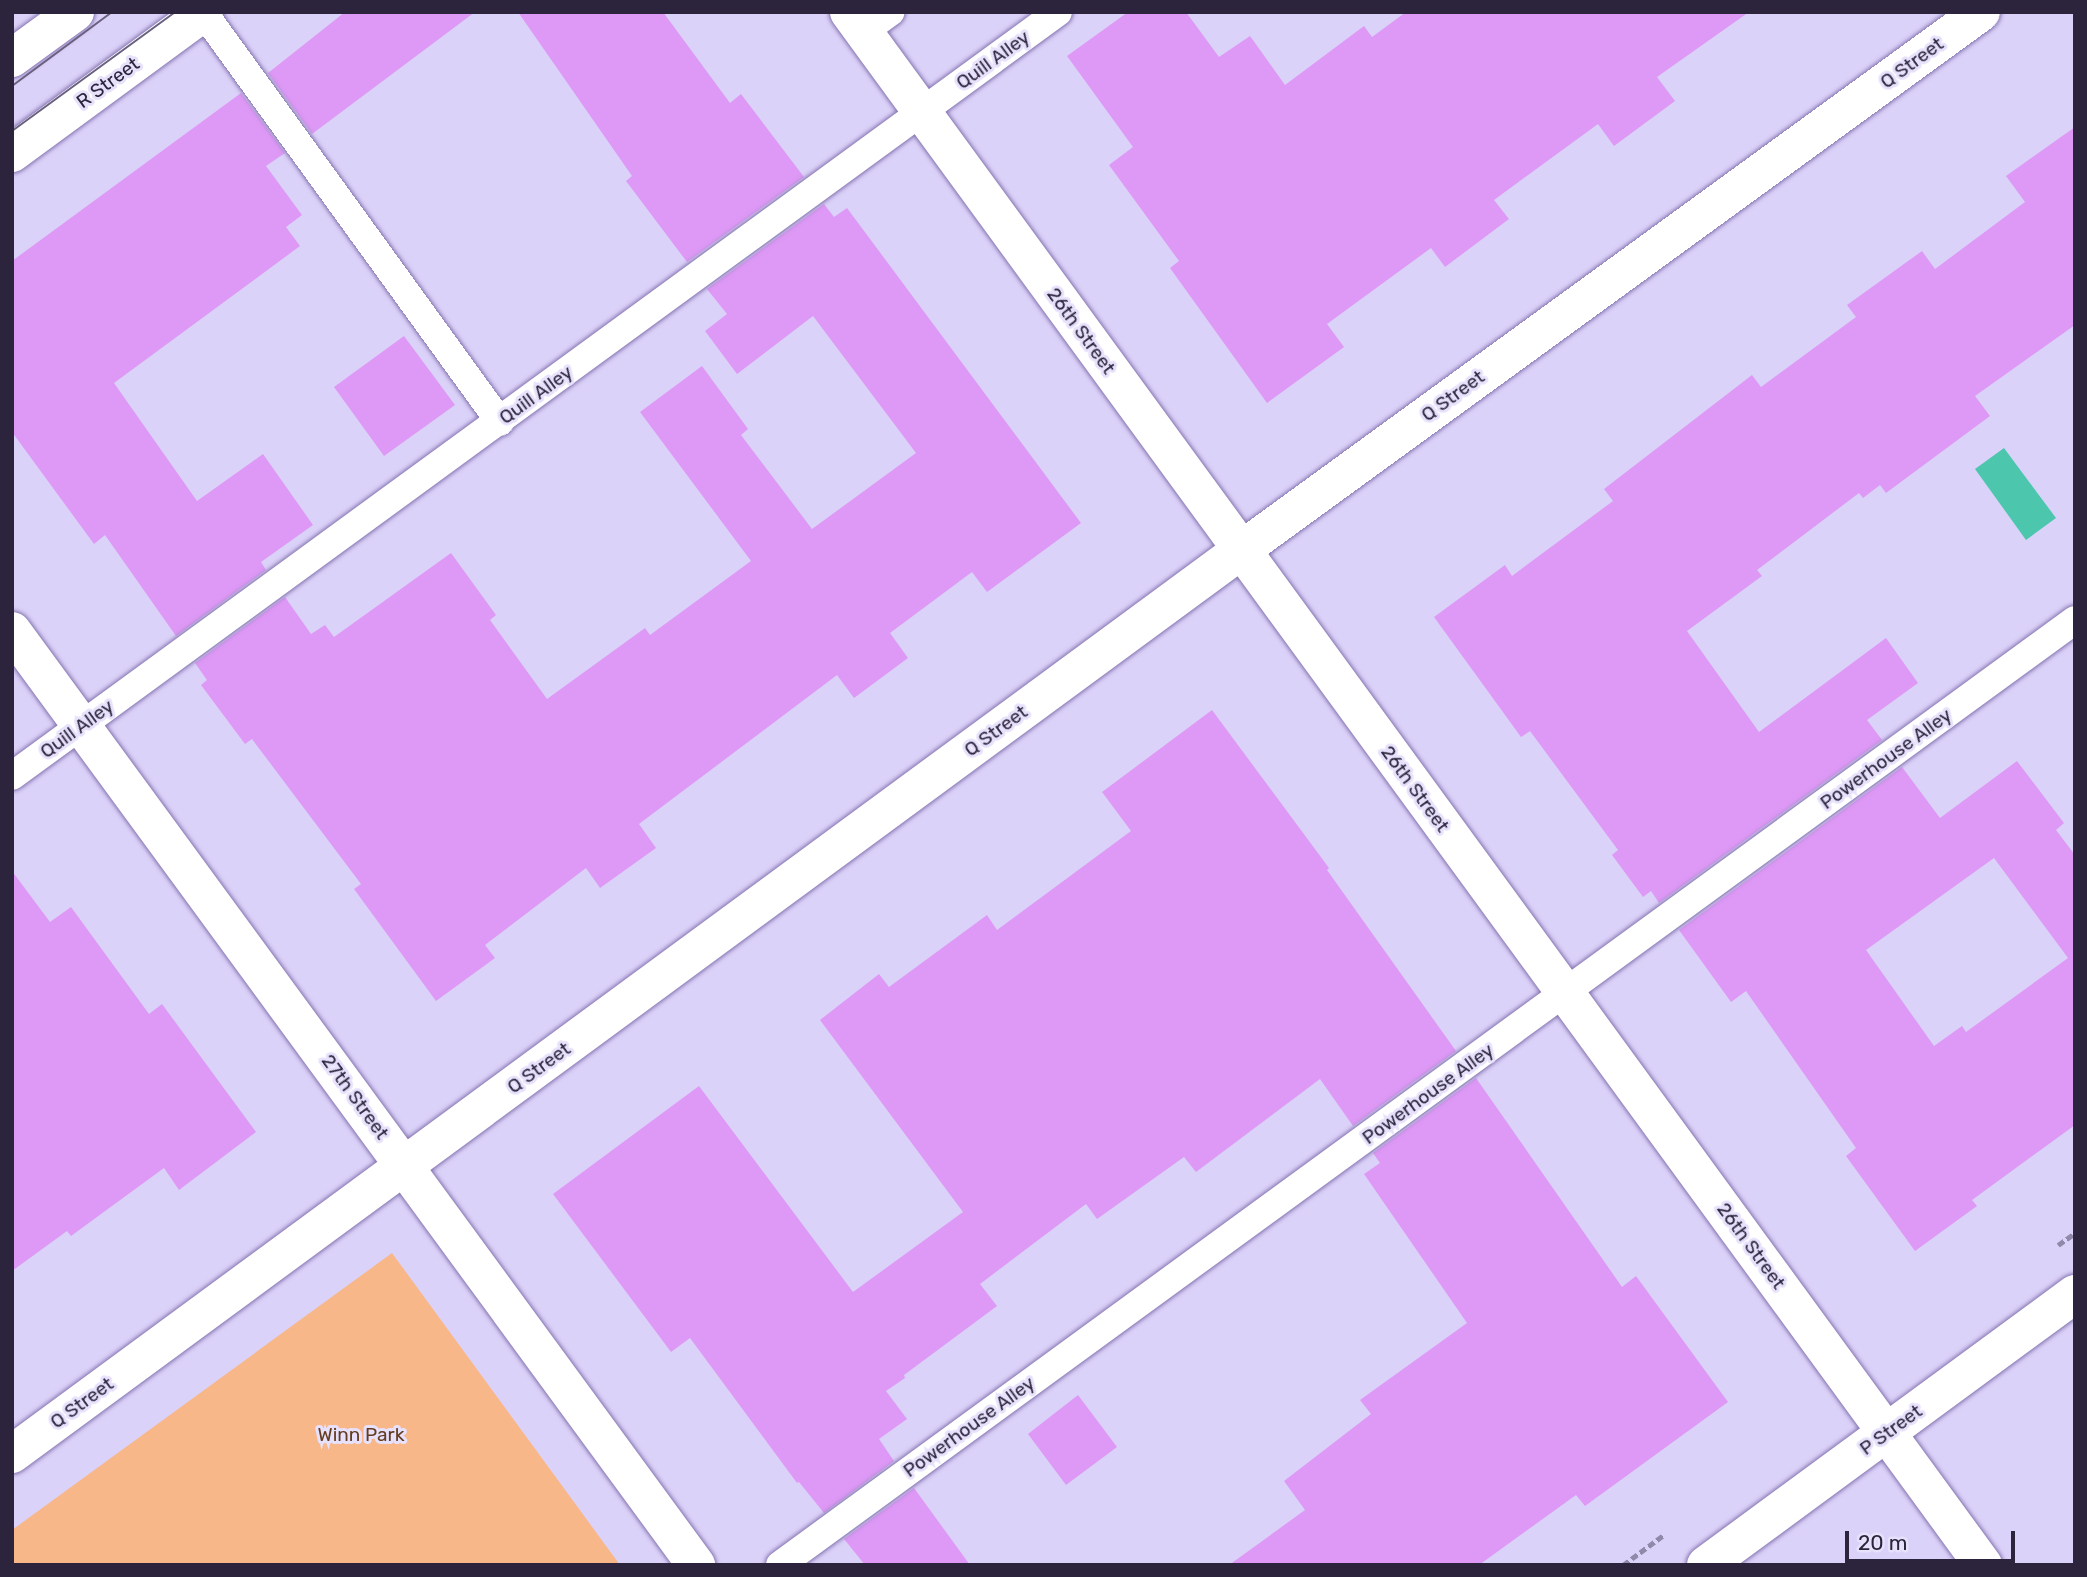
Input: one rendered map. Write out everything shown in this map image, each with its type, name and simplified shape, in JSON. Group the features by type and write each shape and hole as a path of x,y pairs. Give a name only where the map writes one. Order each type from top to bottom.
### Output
{"street":[{"path":"12,58 75,12"},
{"name":"R Street","path":"12,153 203,12"},
{"name":"Q Street","path":"12,1454 1240,551 1981,12"},
{"name":"26th Street","path":"868,19 922,112 1983,1565"},
{"name":"27th Street","path":"12,631 696,1565"},
{"name":"P Street","path":"1706,1565 2075,1294"}],"lane":[{"path":"203,12 500,422"},
{"name":"Quill Alley","path":"12,776 1058,12"},
{"name":"Powerhouse Alley","path":"780,1565 2075,620"}],"green space":[{"name":"Winn Park","path":"392,1253 620,1565 12,1565 12,1530"}],"shaded area":[{"path":"2004,448 2056,518 2026,540 1975,469"}],"building":[{"path":"345,12 475,12 312,134 268,73"},
{"path":"518,12 663,12 730,103 741,94 804,177 687,262 626,181 632,176"},
{"path":"1128,12 1186,12 1219,57 1250,36 1285,85 1364,26 1372,37 1406,12 1749,12 1657,77 1675,101 1614,146 1598,124 1494,200 1509,219 1445,267 1431,248 1327,324 1344,347 1267,403 1170,268 1179,261 1109,165 1133,147 1067,56"},
{"path":"241,93 285,153 266,166 302,215 286,227 300,246 114,383 197,501 263,454 313,525 261,562 266,570 176,636 105,535 94,544 12,432 12,261"},
{"path":"2075,127 2075,325 1975,396 1990,416 1886,493 1880,485 1863,498 1859,493 1757,570 1762,576 1687,631 1759,732 1886,638 1918,683 1867,720 1882,740 1659,903 1651,891 1643,897 1612,855 1618,850 1530,731 1521,737 1434,617 1505,565 1512,576 1613,501 1604,489 1752,375 1761,387 1856,317 1847,305 1922,251 1935,269 2025,202 2006,176"},
{"path":"824,204 834,217 847,208 1081,523 987,592 972,572 890,633 908,658 854,698 837,675 639,824 656,848 600,888 586,868 485,945 495,958 436,1001 354,889 361,884 252,739 245,744 201,685 207,680 195,663 285,597 311,634 325,625 334,637 451,553 496,615 490,620 547,699 645,628 650,635 751,561 640,412 702,366 748,429 741,435 812,529 916,453 813,316 737,374 705,331 727,314 707,289"},
{"path":"404,336 455,405 384,456 334,387"},
{"path":"1212,710 1329,868 1327,870 1456,1051 1353,1126 1320,1079 1196,1172 1184,1157 1097,1219 1086,1204 980,1284 997,1306 886,1391 907,1419 879,1439 894,1461 824,1513 799,1482 797,1483 690,1338 671,1352 553,1194 699,1086 853,1292 963,1212 820,1020 879,974 889,987 987,915 997,930 1131,831 1102,792"},
{"path":"2017,761 2064,823 2056,830 2075,855 2075,1125 1972,1200 1977,1206 1915,1251 1846,1156 1856,1148 1746,991 1731,1002 1679,930 1902,767 1940,818","holes":["1994,858 2068,958 1966,1032 1962,1026 1934,1046 1866,950"]},
{"path":"12,871 50,922 71,907 149,1014 162,1004 256,1132 179,1190 164,1168 71,1236 67,1231 12,1271"},
{"path":"1476,1078 1622,1287 1636,1276 1728,1402 1585,1506 1576,1495 1479,1565 1229,1565 1305,1510 1284,1481 1371,1414 1360,1400 1467,1323 1364,1174 1380,1163 1373,1153"},
{"path":"1078,1395 1117,1447 1066,1485 1028,1434"},
{"path":"914,1488 970,1565 865,1565 844,1539"}],"tram line":[{"path":"12,86 112,12"},
{"path":"12,131 175,12"}]}
